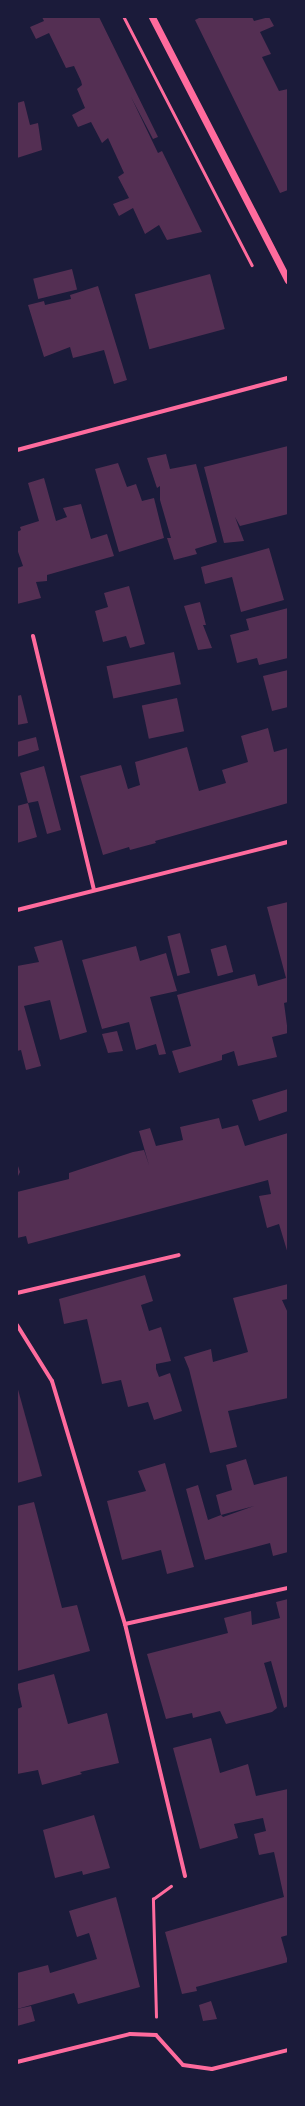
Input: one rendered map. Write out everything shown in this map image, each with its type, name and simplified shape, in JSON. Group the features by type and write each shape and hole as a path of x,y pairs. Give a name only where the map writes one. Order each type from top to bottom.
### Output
{"street":[{"path":"152,17 288,280"},
{"path":"17,450 288,378"},
{"path":"33,636 94,890"},
{"path":"17,910 288,842"},
{"path":"17,1293 179,1255"},
{"path":"17,1325 52,1380 125,1624 185,1876"},
{"path":"125,1624 288,1588"},
{"path":"17,2062 130,2034 156,2035 183,2065 212,2069 288,2050"}],"path":[{"path":"124,17 252,265"},
{"path":"156,2035 153,1899 185,1876"}],"building":[{"path":"42,17 99,17 158,137 153,139 131,97 158,153 162,151 202,232 167,240 159,225 145,234 133,208 119,216 113,204 129,198 118,177 124,173 108,138 102,143 91,122 78,127 72,115 85,108 77,89 82,85 81,81 74,66 66,68 49,33 36,39 30,27 44,21"},
{"path":"201,17 252,17 254,21 269,17 274,26 260,32 271,54 262,57 279,91 288,89 288,190 280,193 195,20"},
{"path":"24,101 30,125 38,123 42,150 17,158 17,103"},
{"path":"72,269 77,289 38,299 33,279"},
{"path":"210,274 225,329 149,349 135,294"},
{"path":"98,286 127,380 114,384 104,350 73,358 70,347 44,357 28,305 44,301 45,305 71,299 70,295"},
{"path":"288,446 288,514 240,526 235,517 244,541 224,543 204,467"},
{"path":"166,454 170,469 196,464 217,542 195,549 197,554 174,560 167,538 171,538 160,500 160,486 157,488 147,458"},
{"path":"118,463 127,487 136,484 142,501 154,498 164,538 119,552 95,469"},
{"path":"44,478 56,521 67,517 63,508 81,504 91,539 107,534 114,556 47,575 47,581 36,582 41,598 17,604 17,568 23,566 17,549 17,532 21,530 20,527 39,521 28,483"},
{"path":"269,548 284,600 241,612 232,577 205,584 201,567"},
{"path":"129,586 145,644 130,648 126,636 103,642 95,611 108,607 104,593"},
{"path":"200,602 206,625 203,625 212,648 198,650 184,606"},
{"path":"288,608 288,658 259,665 257,658 237,663 230,635 249,630 246,619"},
{"path":"174,652 181,684 113,699 107,666"},
{"path":"288,670 288,707 272,711 263,676"},
{"path":"21,695 28,723 17,725 17,696"},
{"path":"177,698 184,731 149,739 142,705"},
{"path":"268,728 274,752 288,748 288,803 155,841 156,843 130,850 129,847 103,855 80,776 121,765 128,789 140,785 135,762 187,747 199,791 226,783 222,770 248,762 241,736"},
{"path":"36,737 39,750 17,757 17,742"},
{"path":"44,766 61,830 47,834 38,801 28,803 20,773"},
{"path":"28,803 37,837 17,843 17,806"},
{"path":"288,902 288,1002 284,1003 288,1033 272,1037 277,1057 238,1066 234,1051 222,1055 222,1060 179,1073 172,1051 191,1046 177,995 255,974 258,986 286,978 267,907"},
{"path":"180,933 190,973 177,976 167,936"},
{"path":"62,940 87,1032 60,1040 50,1000 24,1006 41,1066 26,1070 21,1050 17,1051 17,966 39,962 34,947"},
{"path":"226,945 233,972 218,976 211,949"},
{"path":"136,946 140,961 166,953 177,991 150,997 166,1054 159,1055 156,1044 136,1050 129,1022 102,1029 82,960"},
{"path":"117,1031 123,1051 108,1053 102,1034"},
{"path":"288,1089 288,1111 259,1121 252,1100"},
{"path":"219,1118 222,1129 238,1125 245,1146 288,1133 288,1254 279,1224 267,1228 259,1196 271,1194 268,1180 28,1244 26,1236 17,1238 17,1192 69,1179 69,1173 133,1152 144,1150 149,1165 139,1131 150,1128 156,1146 183,1140 180,1127"},
{"path":"17,1163 20,1172 17,1178"},
{"path":"145,1275 153,1301 141,1305 149,1331 161,1327 171,1361 156,1364 156,1369 159,1377 170,1373 182,1411 154,1420 148,1402 128,1407 121,1380 102,1384 87,1319 64,1324 59,1299"},
{"path":"288,1284 288,1299 282,1300 288,1313 288,1398 228,1411 237,1447 210,1453 189,1369 184,1357 211,1349 213,1362 248,1352 233,1298"},
{"path":"17,1386 42,1476 17,1483"},
{"path":"246,1459 254,1485 288,1476 288,1552 273,1556 270,1543 205,1560 186,1489 198,1485 208,1520 221,1515 216,1495 232,1490 226,1465","holes":["254,1506 223,1517 221,1515"]},
{"path":"165,1463 194,1567 167,1574 161,1550 122,1560 107,1501 146,1491 138,1471"},
{"path":"34,1502 62,1608 77,1605 90,1651 17,1671 17,1506"},
{"path":"288,1599 288,1706 284,1708 271,1661 264,1663 277,1708 272,1712 226,1724 220,1711 193,1718 192,1713 166,1719 147,1654 228,1633 224,1618 251,1611 252,1625 280,1618 276,1602"},
{"path":"54,1674 68,1724 107,1713 119,1763 80,1772 82,1774 42,1785 38,1770 17,1774 17,1709 22,1707 17,1684"},
{"path":"211,1738 220,1773 248,1764 256,1796 288,1789 288,1935 281,1937 288,1962 196,1987 197,1991 182,1994 165,1932 284,1897 274,1852 259,1855 254,1834 266,1831 263,1818 234,1824 238,1838 200,1849 173,1748"},
{"path":"94,1815 110,1868 83,1875 82,1871 55,1878 43,1830"},
{"path":"116,1897 140,1987 78,2004 74,1993 17,2009 17,1973 48,1965 50,1973 97,1959 89,1933 77,1937 69,1911"},
{"path":"211,2001 217,2019 203,2021 199,2005"},
{"path":"31,2006 35,2021 17,2026 17,2009"}]}
